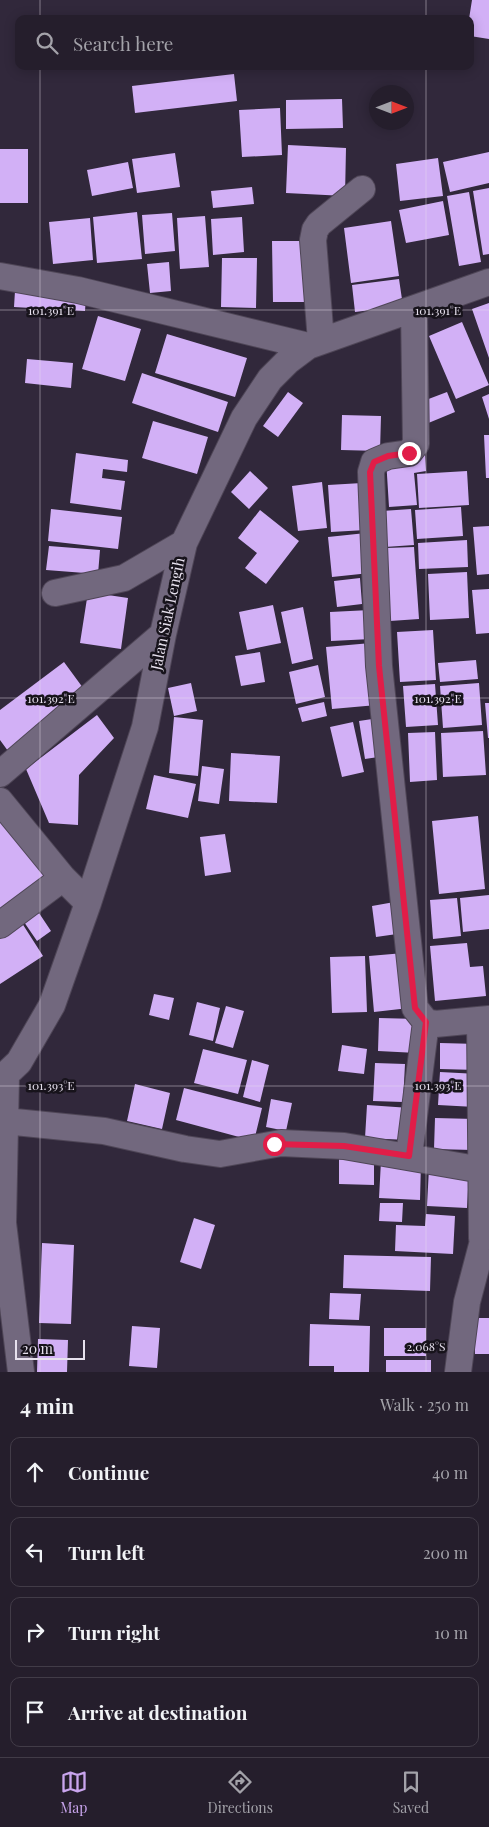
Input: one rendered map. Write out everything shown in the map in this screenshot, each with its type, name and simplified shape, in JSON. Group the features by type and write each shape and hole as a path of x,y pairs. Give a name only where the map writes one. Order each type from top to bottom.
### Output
{"street":[{"path":"0,276 78,290 314,344 313,240 315,230 319,224 362,189"},
{"name":"Jalan Siak Lengih","path":"3,1078 19,1062 52,1004 88,903 145,726 163,634 184,543 244,418 270,380 288,361 314,344 489,282"},
{"path":"414,309 416,444 409,453 388,456 374,462 370,472 379,666 415,1008 426,1022 435,1024 484,1020 482,1170 486,1228 466,1302 458,1372"},
{"path":"55,593 124,578 184,543"},
{"path":"0,774 163,634"},
{"path":"0,801 63,878 88,903"},
{"path":"0,925 63,878"},
{"path":"409,1156 426,1022"},
{"path":"3,1078 5,1120 3,1223 21,1372"},
{"path":"5,1120 104,1131 185,1149 220,1154 290,1143 344,1146 482,1170"}],"building":[{"path":"472,0 489,0 489,39 474,37 474,15 470,15"},
{"path":"234,74 237,101 135,113 132,86"},
{"path":"342,99 343,128 286,129 286,100"},
{"path":"280,108 282,155 242,157 239,110"},
{"path":"288,145 346,148 345,196 286,193"},
{"path":"0,149 28,149 28,203 0,203"},
{"path":"489,152 489,183 450,192 443,162"},
{"path":"175,153 180,187 137,193 132,159"},
{"path":"438,158 443,196 400,201 396,164"},
{"path":"128,162 133,188 92,196 87,170"},
{"path":"252,187 254,204 213,208 211,191"},
{"path":"489,188 489,254 483,255 473,191"},
{"path":"469,192 481,262 459,266 447,196"},
{"path":"443,201 449,235 406,243 399,210"},
{"path":"137,212 142,259 97,263 93,217"},
{"path":"172,213 175,251 145,254 142,215"},
{"path":"205,216 209,267 180,269 177,218"},
{"path":"242,217 244,252 213,255 211,219"},
{"path":"90,218 93,260 53,264 49,222"},
{"path":"391,221 399,276 351,283 344,228"},
{"path":"272,241 310,241 311,302 273,302"},
{"path":"222,258 257,258 256,308 221,307"},
{"path":"169,262 171,291 150,293 147,264"},
{"path":"399,279 403,306 355,312 352,285"},
{"path":"15,291 86,296 85,311 14,307"},
{"path":"489,303 489,358 472,309"},
{"path":"98,316 141,329 125,381 82,369"},
{"path":"462,322 489,385 456,399 429,336"},
{"path":"167,334 247,358 235,397 155,373"},
{"path":"27,359 73,363 71,388 25,383"},
{"path":"142,373 228,402 218,432 132,403"},
{"path":"288,392 303,403 278,437 263,426"},
{"path":"447,392 455,412 426,424 418,403"},
{"path":"489,394 489,419 482,397"},
{"path":"342,415 381,416 380,451 341,450"},
{"path":"153,421 208,437 197,474 142,458"},
{"path":"484,435 489,435 489,478 486,478"},
{"path":"76,453 128,460 127,472 103,469 102,478 125,481 121,510 70,503"},
{"path":"425,455 426,471 414,473 417,505 389,507 386,459"},
{"path":"250,471 268,488 249,509 231,492"},
{"path":"467,471 469,505 419,508 417,474"},
{"path":"322,482 327,528 298,531 292,486"},
{"path":"362,483 366,530 331,532 328,485"},
{"path":"461,507 463,536 417,539 415,510"},
{"path":"51,509 122,517 118,549 48,541"},
{"path":"411,509 414,545 385,547 382,511"},
{"path":"260,510 299,541 266,584 245,568 257,553 238,538"},
{"path":"489,526 489,574 477,575 473,527"},
{"path":"366,533 370,573 332,577 328,537"},
{"path":"467,540 468,567 419,569 418,543"},
{"path":"49,546 100,550 98,574 46,570"},
{"path":"414,547 419,619 390,621 386,548"},
{"path":"467,572 469,618 430,620 428,574"},
{"path":"360,578 362,604 337,607 334,581"},
{"path":"489,589 489,633 476,634 472,590"},
{"path":"88,592 128,598 121,649 80,643"},
{"path":"273,605 281,643 247,650 239,612"},
{"path":"303,607 313,659 292,664 281,612"},
{"path":"370,610 371,639 331,641 330,612"},
{"path":"433,630 436,680 400,682 397,632"},
{"path":"371,643 377,705 332,709 326,647"},
{"path":"260,652 265,682 241,686 235,656"},
{"path":"476,660 478,679 440,682 438,663"},
{"path":"64,662 86,692 8,751 0,740 0,710"},
{"path":"318,665 325,697 296,704 289,672"},
{"path":"191,683 197,711 174,716 168,688"},
{"path":"479,683 482,725 443,728 440,686"},
{"path":"435,684 438,725 406,727 403,686"},
{"path":"324,702 327,716 302,722 298,708"},
{"path":"485,703 489,703 489,738 488,738"},
{"path":"97,715 114,738 79,775 78,825 49,823 26,769"},
{"path":"174,717 203,720 198,776 169,773"},
{"path":"379,718 385,756 365,759 359,721"},
{"path":"353,722 364,772 342,777 330,727"},
{"path":"483,731 486,775 443,777 441,733"},
{"path":"435,732 437,780 410,782 408,733"},
{"path":"231,753 280,756 277,803 229,801"},
{"path":"202,766 224,769 219,804 198,801"},
{"path":"154,775 196,784 188,818 146,809"},
{"path":"0,809 48,875 0,910"},
{"path":"478,816 485,889 439,894 432,821"},
{"path":"225,834 231,872 205,876 200,837"},
{"path":"489,895 489,929 463,932 460,898"},
{"path":"457,898 461,936 433,939 430,900"},
{"path":"400,901 404,933 376,937 372,906"},
{"path":"39,913 51,931 37,941 24,922"},
{"path":"20,920 43,956 0,984 0,933"},
{"path":"467,943 470,967 483,966 486,996 435,1001 430,946"},
{"path":"404,953 409,1008 374,1012 369,956"},
{"path":"365,956 367,1012 332,1013 330,957"},
{"path":"154,994 174,998 169,1020 149,1015"},
{"path":"197,1002 220,1008 213,1041 189,1035"},
{"path":"226,1006 244,1011 233,1048 215,1043"},
{"path":"379,1018 418,1019 417,1053 378,1051"},
{"path":"440,1043 478,1044 477,1070 440,1069"},
{"path":"342,1045 367,1049 364,1074 338,1071"},
{"path":"203,1049 247,1060 238,1094 194,1083"},
{"path":"252,1060 269,1065 260,1102 243,1097"},
{"path":"375,1063 405,1064 403,1102 373,1101"},
{"path":"440,1072 478,1074 475,1107 438,1105"},
{"path":"135,1084 170,1093 162,1129 127,1121"},
{"path":"184,1088 262,1108 254,1141 176,1120"},
{"path":"271,1099 292,1103 286,1131 266,1127"},
{"path":"367,1105 410,1108 408,1140 365,1138"},
{"path":"435,1118 475,1119 473,1150 434,1149"},
{"path":"339,1153 374,1154 374,1185 339,1184"},
{"path":"381,1161 421,1162 420,1200 379,1198"},
{"path":"429,1168 469,1171 467,1208 427,1206"},
{"path":"380,1203 403,1203 402,1222 379,1221"},
{"path":"426,1214 455,1216 453,1254 395,1251 396,1225 425,1226"},
{"path":"194,1218 215,1225 201,1269 180,1262"},
{"path":"42,1243 74,1245 71,1324 39,1323"},
{"path":"344,1255 431,1257 430,1291 343,1288"},
{"path":"330,1293 361,1294 359,1320 329,1319"},
{"path":"475,1318 489,1318 489,1354 475,1354"},
{"path":"310,1324 370,1326 369,1372 334,1372 334,1366 309,1366"},
{"path":"132,1326 160,1328 157,1368 129,1366"},
{"path":"384,1328 426,1328 426,1356 384,1356"},
{"path":"38,1339 68,1340 67,1372 37,1372"},
{"path":"386,1360 431,1360 431,1372 386,1372"}],"route":[{"path":"274,1144 344,1146 409,1156 426,1022 420,1017 415,1008 379,666 370,472 374,462 388,456 409,453"}]}
